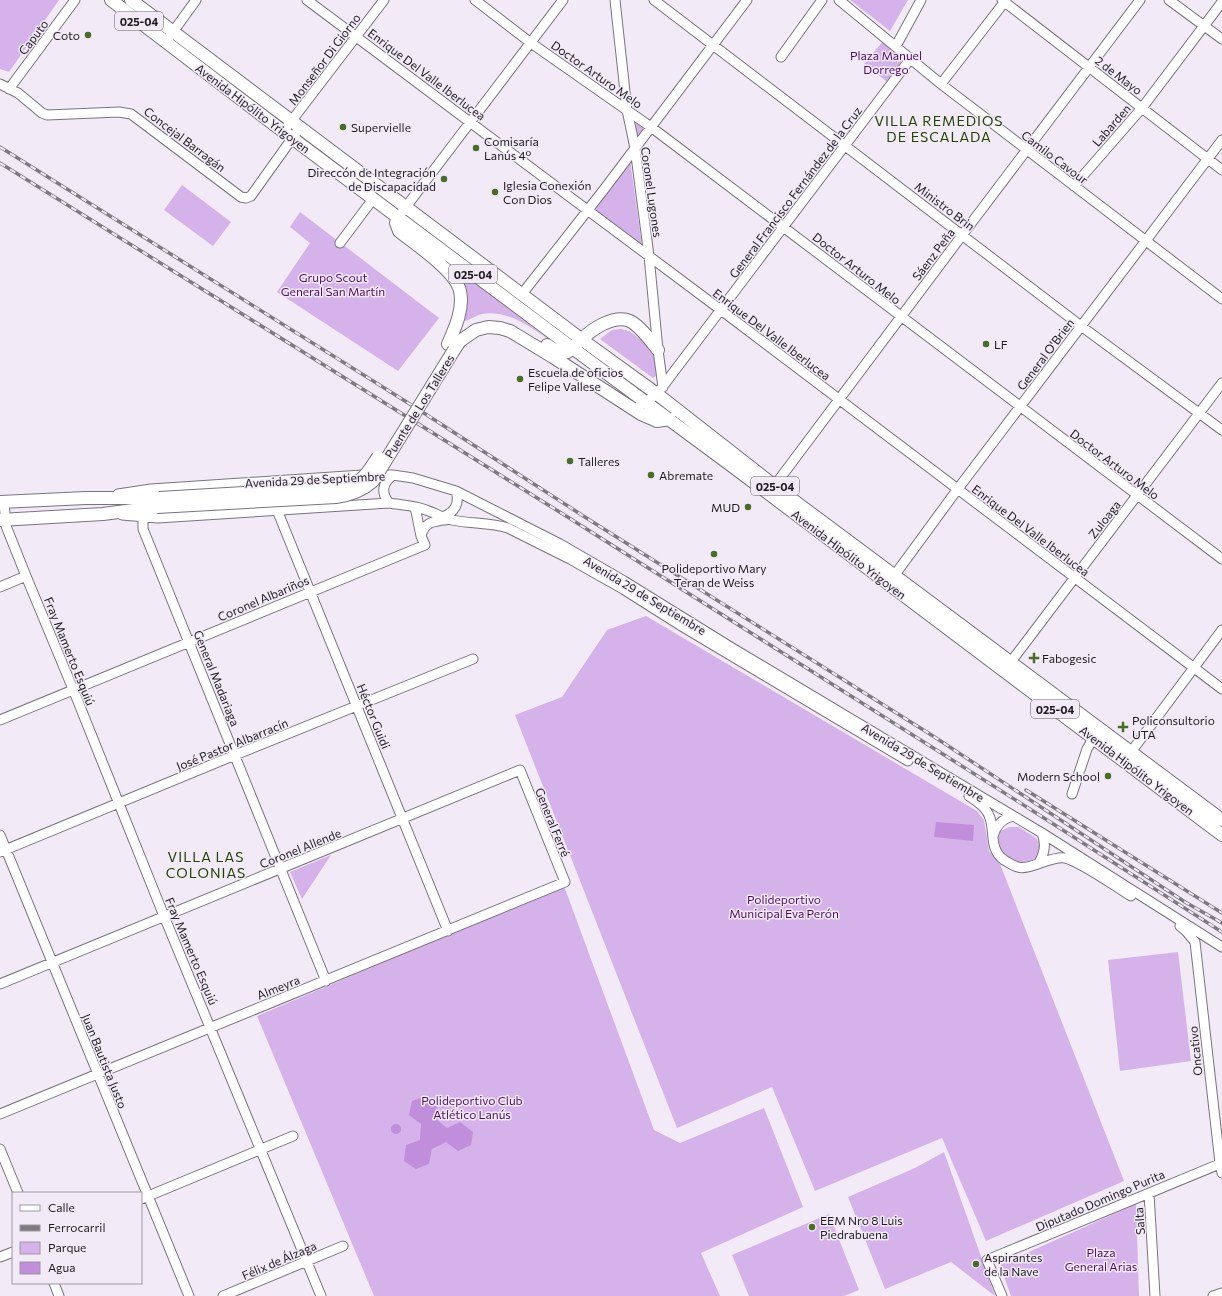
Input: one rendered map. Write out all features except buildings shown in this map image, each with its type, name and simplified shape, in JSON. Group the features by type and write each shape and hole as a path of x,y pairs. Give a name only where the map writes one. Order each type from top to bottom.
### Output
{"main road":[{"name":"Avenida Hipólito Yrigoyen","path":"111,0 170,36 296,124 522,294 646,402 891,579 1128,756 1222,820"},
{"name":"Avenida Hipólito Yrigoyen","path":"131,0 170,36 288,135 398,217 576,340 660,390 775,486 891,579"},
{"name":"Puente de Los Talleres","path":"103,514 158,502 337,489 348,487 363,479 448,344 458,323 461,298 457,283 446,270 399,231 396,223 398,217"},
{"name":"Puente de Los Talleres","path":"448,344 466,329 474,325 496,320 504,322 525,330 555,354 634,410 650,419 657,421 670,419"},
{"path":"555,354 563,353 576,340 605,322 618,320 630,321 642,331 658,350"},
{"name":"Puente de Los Talleres","path":"86,498 158,502 336,497 352,494 366,487 373,481 454,350 466,336 476,330 488,327 500,328 510,331 555,354"},
{"name":"Avenida 29 de Septiembre","path":"2,502 86,498"},
{"name":"Avenida 29 de Septiembre","path":"3,519 103,514"},
{"name":"Avenida Hipólito Yrigoyen","path":"1008,666 1094,737 1128,756 1222,835"}],"street":[{"name":"Caputo","path":"9,89 75,0"},
{"path":"170,36 196,0"},
{"name":"Enrique Del Valle Iberlucea","path":"307,0 721,310 1222,689"},
{"name":"Monseñor Di Giorno","path":"288,135 356,36 384,0"},
{"name":"Doctor Arturo Melo","path":"474,0 531,43 651,127 900,317 1222,559"},
{"path":"398,217 563,0"},
{"name":"Coronel Lugones","path":"615,0 627,110 635,148 649,256 658,350 660,390"},
{"name":"Ministro Brin","path":"654,0 1081,326 1222,430"},
{"path":"522,294 588,210 747,0"},
{"path":"780,57 822,0"},
{"name":"Camilo Cavour","path":"839,0 1027,151 1222,299"},
{"path":"896,46 921,0"},
{"name":"Sáenz Peña","path":"775,486 962,234 1027,151 1140,0"},
{"path":"1169,0 1222,39"},
{"path":"942,84 1004,1"},
{"name":"2 de Mayo","path":"1004,1 1222,170"},
{"name":"Labarden","path":"1074,186 1142,108 1222,2"},
{"name":"General Francisco Fernández de la Cruz","path":"634,410 660,390 911,58"},
{"name":"Concejal Barragán","path":"0,84 18,93 42,113 47,115 52,116 119,112 131,114 241,197 246,198 251,196 288,135"},
{"name":"General O'Brien","path":"891,579 1222,140"},
{"path":"340,243 373,199"},
{"name":"Zuloaga","path":"1008,666 1074,577 1138,496 1222,382"},
{"name":"Avenida 29 de Septiembre","path":"86,498 151,489 362,475 392,475 413,478 456,491 560,544 618,577 735,650 1042,833 1222,947"},
{"path":"389,503 386,500 383,490 386,481 392,475"},
{"path":"421,536 423,528 428,524 446,518 451,513 457,505 458,500 456,491"},
{"name":"Fray Mamerto Esquiú","path":"2,502 3,519 164,916 321,1296"},
{"name":"Avenida 29 de Septiembre","path":"103,514 158,518 389,503 426,509 446,518 491,523 508,528 570,559 623,589 683,627 976,800 983,806 990,819 994,848 998,855 1018,867 1026,867 1059,858 1066,858 1079,864 1182,928 1195,942"},
{"path":"415,507 421,536"},
{"name":"Héctor Guidi","path":"277,510 448,931"},
{"name":"General Madariaga","path":"143,516 144,529 326,981"},
{"name":"Coronel Albariños","path":"0,720 425,545 421,536"},
{"path":"0,587 26,576"},
{"path":"1128,756 1222,630"},
{"name":"José Pastor Albarracín","path":"3,851 473,659"},
{"path":"1072,794 1087,749 1094,737"},
{"name":"Coronel Allende","path":"0,984 520,770"},
{"name":"General Ferré","path":"520,770 565,882"},
{"path":"992,838 999,823 1006,818 1013,816"},
{"path":"1039,863 1045,848 1045,840 1042,833"},
{"name":"Juan Bautista Justo","path":"0,835 3,851 53,962 144,1197 189,1296"},
{"name":"Almeyra","path":"0,1114 565,882"},
{"path":"1195,942 1203,938 1209,939"},
{"name":"Oncativo","path":"1195,942 1221,1166"},
{"path":"144,1197 293,1136"},
{"path":"0,1149 18,1192"},
{"name":"Diputado Domingo Purita","path":"1002,1296 987,1260 1149,1193 1221,1166"},
{"name":"Salta","path":"1149,1193 1155,1296"},
{"name":"Félix de Álzaga","path":"223,1296 343,1246"},
{"path":"0,1257 12,1252"},
{"path":"54,1284 59,1296"},
{"path":"1214,1296 1222,1293"}],"green space":[{"path":"0,0 59,0 9,72 0,69"},
{"name":"Plaza Manuel Dorrego","path":"850,0 908,0 890,31"},
{"name":"Plaza Manuel Dorrego","path":"884,40 908,59 890,84 864,64"},
{"path":"637,123 644,128 638,135 635,133 635,126"},
{"path":"630,160 642,246 593,209"},
{"path":"182,185 231,222 213,246 164,210"},
{"name":"Grupo Scout General San Martín","path":"300,212 439,318 398,371 277,292 310,243 290,227"},
{"path":"424,244 556,345 521,322 502,315 492,313 482,314 465,321 463,320 464,304"},
{"path":"621,329 629,331 643,341 654,355 656,376 653,378 600,339 612,330"},
{"name":"Polideportivo Municipal Eva Perón","path":"646,616 977,811 984,820 989,851 1000,864 1124,1181 986,1241 942,1138 815,1191 772,1087 677,1128 515,715 562,697 607,630"},
{"path":"1009,827 1019,827 1036,838 1041,846 1038,858 1027,863 1022,863 1013,861 999,851 997,841 999,832"},
{"path":"331,855 302,899 290,872"},
{"name":"Polideportivo Club Atlético Lanús","path":"564,886 654,1130 680,1143 764,1108 803,1207 701,1253 720,1296 374,1296 257,1016"},
{"path":"1178,952 1191,1061 1120,1071 1108,960"},
{"path":"944,1152 995,1296 951,1262 885,1289 848,1197 915,1168"},
{"name":"Plaza General Arias","path":"1136,1204 1139,1296 1011,1296 1000,1265"},
{"name":"EEM Nro 8 Luis Piedrabuena","path":"829,1214 859,1290 844,1296 749,1296 732,1255"}],"water":[{"path":"936,822 974,825 973,841 934,837"},
{"path":"426,1096 437,1104 436,1119 447,1128 460,1122 473,1132 471,1145 458,1151 446,1142 432,1149 429,1164 416,1169 404,1161 406,1145 420,1140 421,1124 409,1115 412,1101"},
{"path":"394,1124 398,1124 400,1125 400,1133 394,1134 391,1131 391,1127"}],"railway":[{"path":"0,147 413,406 588,519 933,736 1185,902 1222,923"},
{"path":"0,163 566,516 1222,932"},
{"path":"1026,790 1222,913"}],"place":[{"name":"Coto","path":"88,35"},
{"name":"Supervielle","path":"343,127"},
{"name":"Comisaría Lanús 4°","path":"476,148"},
{"name":"Direccón de Integración de Discapacidad","path":"444,179"},
{"name":"Iglesia Conexión Con Dios","path":"495,192"},
{"name":"LF","path":"986,344"},
{"name":"Escuela de oficios Felipe Vallese","path":"520,379"},
{"name":"Talleres","path":"570,461"},
{"name":"Abremate","path":"651,475"},
{"name":"MUD","path":"748,507"},
{"name":"Polideportivo Mary Teran de Weiss","path":"714,554"},
{"name":"Fabogesic","path":"1034,658"},
{"name":"Policonsultorio UTA","path":"1123,727"},
{"name":"Modern School","path":"1108,776"},
{"name":"EEM Nro 8 Luis Piedrabuena","path":"812,1227"},
{"name":"Aspirantes de la Nave","path":"976,1264"}],"district":[{"name":"VILLA REMEDIOS DE ESCALADA","path":"939,128"},
{"name":"VILLA LAS COLONIAS","path":"206,864"}]}
